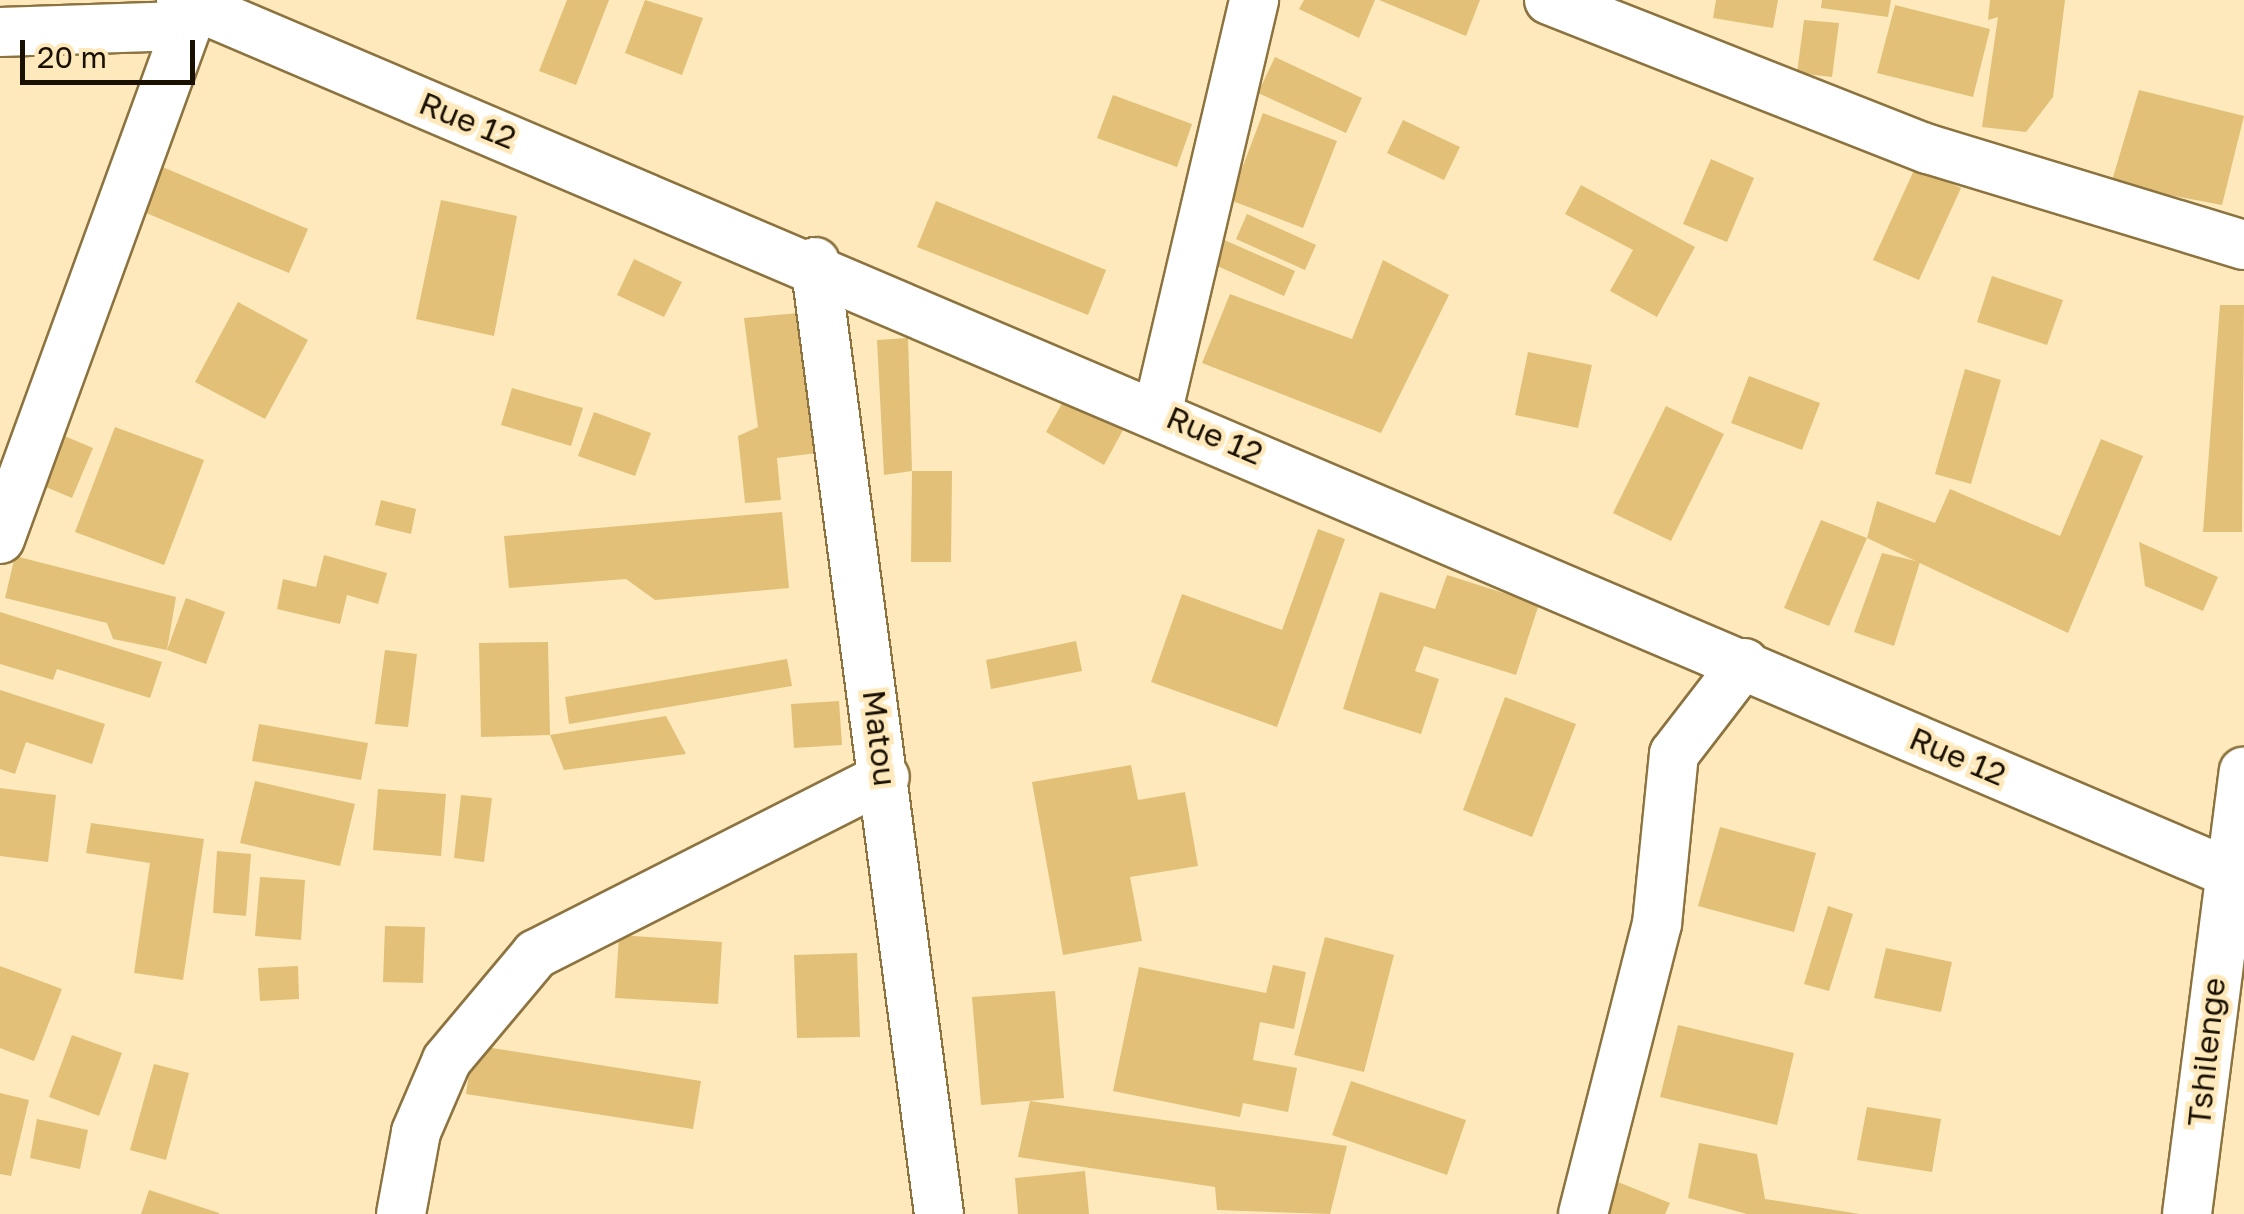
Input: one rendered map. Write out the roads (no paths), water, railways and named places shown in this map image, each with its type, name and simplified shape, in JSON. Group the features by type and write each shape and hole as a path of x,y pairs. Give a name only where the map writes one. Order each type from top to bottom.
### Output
{"street":[{"path":"1158,410 1254,0"},
{"path":"1549,0 1928,149 2244,246"},
{"path":"0,32 185,11 0,539"},
{"name":"Rue 12","path":"185,11 815,262 2235,876"},
{"name":"Matou","path":"815,262 939,1214"},
{"path":"1583,1214 1658,924 1674,754 1744,664"},
{"name":"Tshilenge","path":"2188,1214 2235,876 2244,772"},
{"path":"401,1214 416,1132 447,1060 536,954 885,777"}]}
